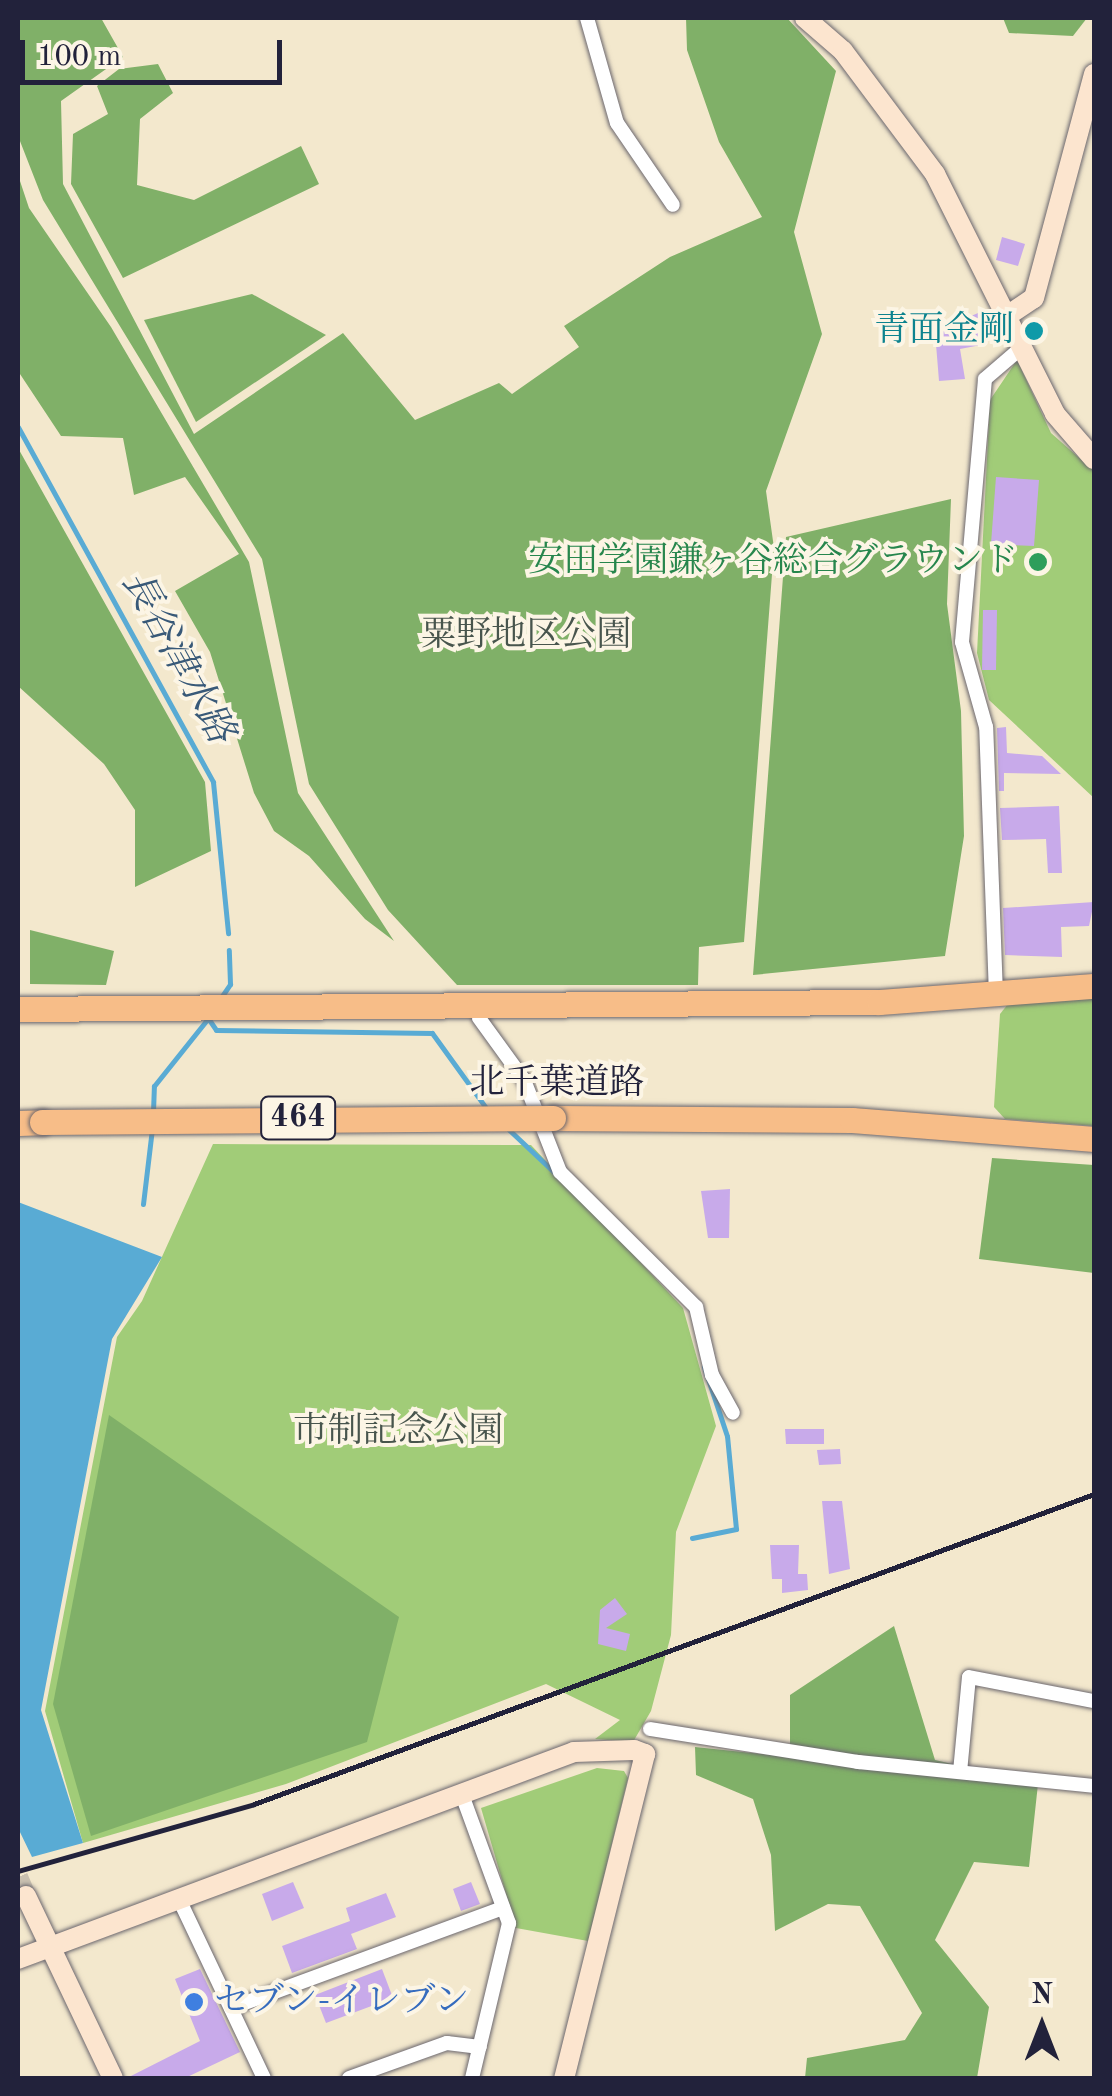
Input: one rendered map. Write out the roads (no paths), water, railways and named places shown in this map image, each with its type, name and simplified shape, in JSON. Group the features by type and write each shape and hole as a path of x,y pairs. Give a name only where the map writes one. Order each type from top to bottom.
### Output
{"highway":[{"path":"18,1009 880,1002 1094,986"},
{"name":"北千葉道路","path":"30,1123 554,1118 852,1120 1094,1139"}],"street":[{"path":"586,18 618,123 673,205"},
{"path":"805,18 843,51 906,130 1069,435 1094,459"},
{"path":"1007,316 1034,298 1094,74"},
{"path":"996,995 986,726 962,642 985,380 1021,348"},
{"path":"480,1018 524,1080 560,1172 696,1307 712,1375 734,1414"},
{"path":"960,1772 969,1677 1094,1701"},
{"path":"564,2078 651,1725 734,1746 1094,1786"},
{"path":"18,1959 574,1752 620,1748 645,1754"},
{"path":"461,1792 509,1924 472,2078"},
{"path":"26,1896 113,2078"},
{"path":"178,1897 264,2078"},
{"path":"231,2008 503,1908"},
{"path":"350,2078 447,2043 480,2047"}],"water":[{"path":"18,1202 162,1257 112,1339 41,1710 83,1843 32,1857 18,1828"}],"waterway":[{"name":"長谷津水路","path":"18,427 213,782 228,933"},
{"name":"長谷津水路","path":"220,999 230,984 229,950"},
{"name":"長谷津水路","path":"153,1112 154,1086 209,1017"},
{"path":"208,1018 216,1030 432,1033 486,1108"},
{"path":"505,1126 556,1174"},
{"name":"長谷津水路","path":"143,1204 152,1128"},
{"path":"692,1538 736,1529 727,1436 704,1367"}],"tunnel":[{"path":"18,1877 26,1896"}],"railway":[{"path":"18,1871 254,1804 1094,1494"}],"place":[{"name":"青面金剛","path":"1034,331"},
{"name":"安田学園鎌ヶ谷総合グラウンド","path":"1038,562"},
{"name":"セブン-イレブン","path":"194,2002"}],"park label":[{"name":"粟野地区公園","path":"526,636"},
{"name":"市制記念公園","path":"398,1432"}]}
